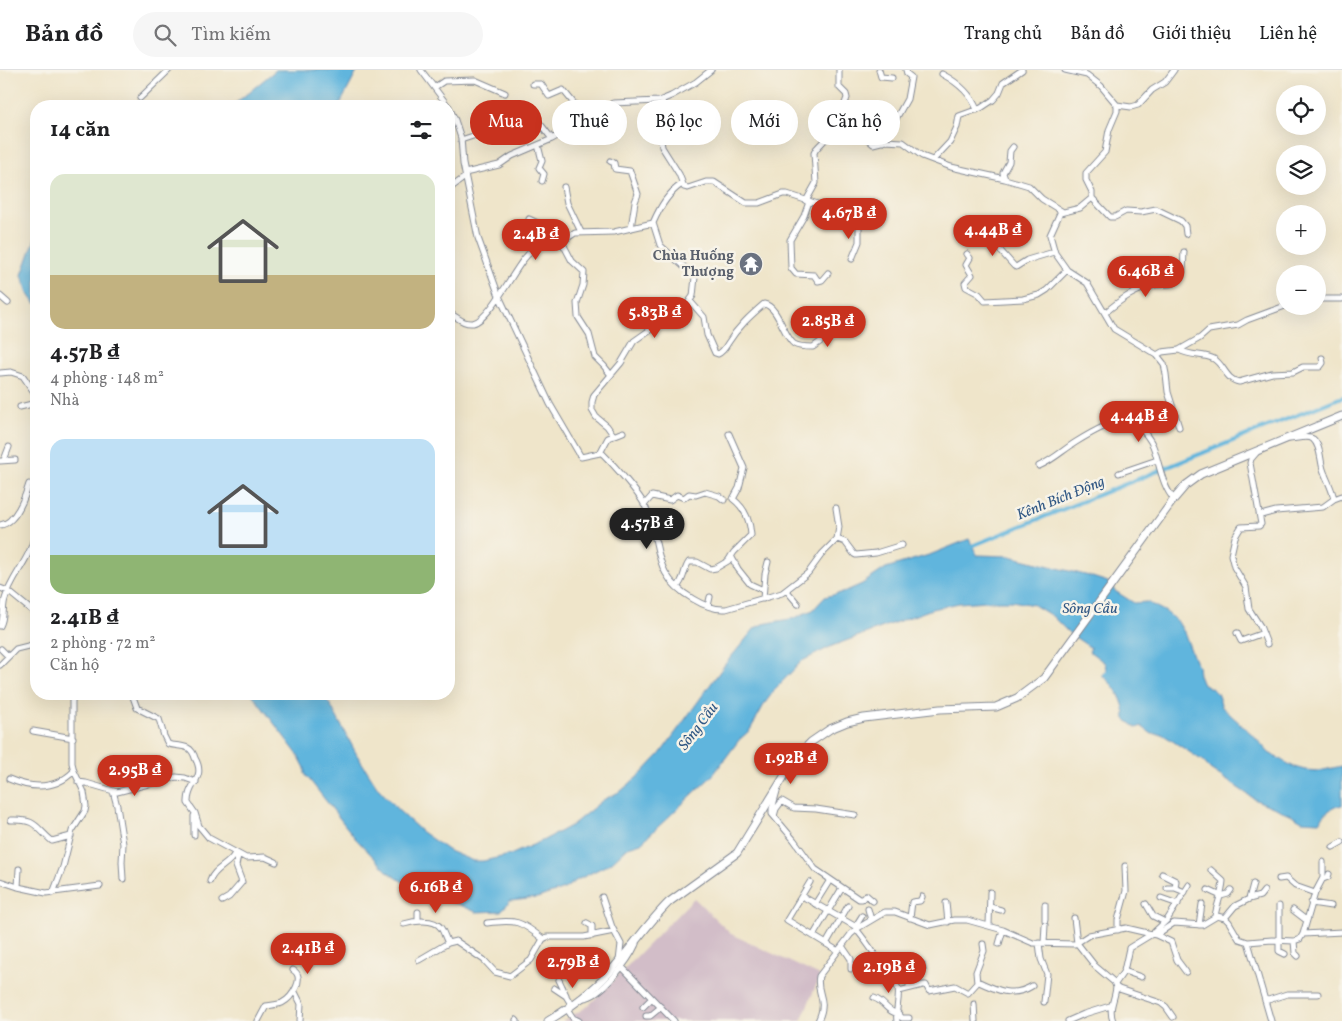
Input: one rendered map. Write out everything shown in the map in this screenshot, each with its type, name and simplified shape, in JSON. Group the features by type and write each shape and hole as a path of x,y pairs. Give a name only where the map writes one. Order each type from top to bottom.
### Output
{"main road":[{"path":"548,1021 584,998 620,964 636,941 669,902 737,853 796,757 811,742 830,729 864,718 940,710 996,707 1006,704 1044,678 1117,576 1186,485 1202,474 1342,416"}],"street":[{"path":"140,98 169,70"},
{"path":"421,70 443,100"},
{"path":"662,100 690,86 711,70"},
{"path":"839,70 839,87 846,94 846,100"},
{"path":"879,70 881,78 892,78"},
{"path":"900,109 907,99 911,77 907,74 906,70"},
{"path":"934,159 950,142 957,127 959,116 977,110 994,100 1003,83 1022,70"},
{"path":"1065,70 1088,72 1117,105 1117,111 1109,130 1105,152 1086,174 1092,198 1113,218 1124,212 1158,210 1181,222 1185,226 1186,234"},
{"path":"1117,105 1131,107 1138,105 1152,90 1165,82 1174,70"},
{"path":"942,74 971,96 977,110"},
{"path":"435,87 444,81 475,80 504,92"},
{"path":"534,84 541,84 549,96 563,90 571,100"},
{"path":"455,120 461,140 465,175 478,238 499,296 550,404 580,456 601,452"},
{"path":"542,127 552,139 542,143"},
{"path":"461,140 470,137"},
{"path":"900,142 903,142 922,156 962,170 1030,186 1042,199 1063,212"},
{"path":"455,184 465,175 499,164 538,145 542,163 539,168 544,174 542,181"},
{"path":"662,145 679,174 684,187 688,188 706,182 714,182 746,203 761,203 785,194 830,208 842,217 859,222 859,242 852,259"},
{"path":"819,145 814,153 816,183 804,216 790,240 790,268 796,274 814,275 818,281 822,280 828,273"},
{"path":"1005,179 1003,173 1009,162 1009,154 1013,147"},
{"path":"610,161 614,163 615,169 630,171 638,192 634,204 631,228"},
{"path":"614,436 596,416 592,406 597,389 611,376 634,341 690,301 693,296 695,277 660,245 653,223 668,196 675,188 682,184"},
{"path":"564,188 567,203 581,232"},
{"path":"1092,198 1078,209 1063,212 1058,216 1050,239 1054,252 1067,270 1087,283 1114,329 1157,355 1166,370 1168,392 1179,427"},
{"path":"529,219 546,227 553,235 552,240"},
{"path":"455,317 463,322 478,321 499,296 526,257 541,244 552,240 562,242 572,235 581,232 614,232 653,223"},
{"path":"982,230 1016,267 1027,260 1054,252"},
{"path":"562,242 572,261 584,272 583,285 578,300 578,320 588,332 595,357 611,376"},
{"path":"1105,314 1122,298 1132,292 1155,285 1172,284 1180,279 1184,252"},
{"path":"967,254 970,258 966,266 972,275 965,283 966,287 987,301 1023,299 1039,295 1047,290 1067,270"},
{"path":"0,296 8,303"},
{"path":"1326,299 1342,299"},
{"path":"690,301 704,317 707,335 715,353 718,354 724,350 750,316 764,304 779,318 790,340 795,344 814,346 838,332 836,326"},
{"path":"1157,355 1162,352 1179,350 1200,338 1209,330 1238,325 1276,309"},
{"path":"1179,350 1189,355 1207,356 1215,360 1229,378 1239,382 1272,373 1293,372 1303,367 1320,367 1323,363 1322,358"},
{"path":"0,373 11,372 23,376 30,386"},
{"path":"20,407 30,405"},
{"path":"1039,466 1100,429 1129,417 1132,418 1152,443 1162,475 1174,499"},
{"path":"601,452 606,442 623,432"},
{"path":"677,587 683,581 686,566 689,562 700,563 713,569 728,561 751,534 750,519 740,504 733,500 739,488 744,468 729,434"},
{"path":"1284,440 1309,438 1314,440 1334,498"},
{"path":"9,447 2,460 15,460"},
{"path":"1259,450 1251,459 1250,464 1261,515 1261,524 1259,526 1241,527 1235,537 1231,552 1234,568 1246,587 1249,608 1267,644"},
{"path":"601,452 644,505 654,532 662,569 669,580 686,595 708,606 726,609 787,591 808,573 822,554 837,539 839,527 836,508"},
{"path":"1118,473 1158,461"},
{"path":"0,525 7,524 18,509 29,484"},
{"path":"644,505 652,496 670,500 677,495 684,498 689,494 696,495 705,492 719,496 724,500"},
{"path":"1261,515 1276,511 1323,507 1334,498 1342,496"},
{"path":"837,539 845,542 856,555 876,553 902,545"},
{"path":"0,626 8,591 30,552"},
{"path":"731,556 738,569 752,586 763,590"},
{"path":"763,599 768,562"},
{"path":"0,588 8,591 30,609"},
{"path":"787,591 798,604"},
{"path":"708,606 710,597"},
{"path":"1236,632 1241,641 1263,633"},
{"path":"0,665 16,650 30,646"},
{"path":"1,649 8,656"},
{"path":"53,893 63,867 70,836 86,806 84,792 74,771 72,753 72,700"},
{"path":"134,700 137,708 159,719 168,744 188,748 193,753 200,768 188,800 189,806 205,834 237,854 249,859 265,857 276,862"},
{"path":"34,732 73,738"},
{"path":"9,779 31,786 48,786 61,781 74,771"},
{"path":"78,782 117,792 176,778 185,778 196,782"},
{"path":"780,784 772,809 774,816 815,869 859,899 866,895 873,900"},
{"path":"113,791 123,844 122,862 124,879"},
{"path":"774,816 776,809 782,801 794,808 819,809 855,815"},
{"path":"194,813 194,835"},
{"path":"11,820 34,823 52,841 70,836"},
{"path":"1333,847 1342,842"},
{"path":"210,882 214,873 237,854"},
{"path":"222,901 229,897 242,882 236,866 237,854"},
{"path":"1113,1021 1110,1015 1110,1006 1116,986 1124,971 1129,948 1174,923 1199,925 1215,916 1225,918 1237,938 1248,942 1294,941 1300,939 1311,903 1322,879 1323,862"},
{"path":"1118,930 1118,920 1126,891 1125,866"},
{"path":"18,887 19,870"},
{"path":"1211,870 1222,879 1221,896 1217,902 1215,916"},
{"path":"1162,874 1176,881 1175,888"},
{"path":"1322,879 1328,877 1329,874"},
{"path":"1279,879 1286,878 1294,886 1315,893"},
{"path":"815,904 830,880"},
{"path":"0,881 18,887 53,893 100,886"},
{"path":"810,882 787,919 826,944 840,949 852,959 850,969"},
{"path":"1249,898 1253,884"},
{"path":"1154,934 1178,904 1189,885"},
{"path":"814,936 842,888"},
{"path":"1166,888 1175,888 1185,892"},
{"path":"1208,890 1221,896 1228,894 1231,890"},
{"path":"1225,918 1234,906 1249,898 1260,896 1264,891"},
{"path":"989,926 990,892"},
{"path":"802,896 856,928 870,944 899,991 896,1012 897,1021"},
{"path":"602,897 614,931 621,944 620,964 674,1021"},
{"path":"910,918 912,902 920,901 922,897"},
{"path":"1161,898 1178,904"},
{"path":"946,903 948,922"},
{"path":"1311,903 1330,906"},
{"path":"1146,904 1153,916 1165,922"},
{"path":"1199,925 1202,904"},
{"path":"1044,1002 1047,974 1041,959 1041,943 1045,905"},
{"path":"826,944 848,906"},
{"path":"1279,906 1279,951 1285,954"},
{"path":"990,907 1001,910"},
{"path":"868,909 871,920"},
{"path":"1293,910 1306,920"},
{"path":"418,912 418,921"},
{"path":"856,928 885,912 895,912 930,925 962,920 1003,930 1029,942 1071,945 1089,935 1129,928 1154,934 1171,942 1177,960 1186,972"},
{"path":"818,1021 823,1007 818,982 819,976 856,928 862,916"},
{"path":"1074,918 1077,943 1101,973 1119,989 1161,1003 1173,1017"},
{"path":"404,924 418,921 439,925 448,943"},
{"path":"487,923 518,922 544,939"},
{"path":"587,923 592,926 592,936"},
{"path":"999,944 1003,930"},
{"path":"419,960 448,943 459,942 484,960 495,972 510,976 531,960 547,937 577,938 614,931"},
{"path":"1303,934 1342,932"},
{"path":"1294,941 1295,953 1298,956"},
{"path":"1248,942 1271,1021"},
{"path":"899,991 925,985 929,991 955,986 968,993 977,981 976,972 984,950 983,944"},
{"path":"909,988 909,980 920,974 923,970 922,964 916,962 915,958"},
{"path":"292,970 297,972 298,976 295,992 301,1004 300,1021"},
{"path":"1124,971 1140,977"},
{"path":"559,980 573,1018 579,1021"},
{"path":"977,981 998,990 1013,993 1026,990 1032,986"},
{"path":"554,988 566,996"},
{"path":"258,1021 266,1006 282,1002 295,992"},
{"path":"1265,1001 1287,994 1318,994"},
{"path":"643,1007 652,998"},
{"path":"874,998 880,1000 888,1010 896,1012 902,1018 909,1018"},
{"path":"974,1004 975,1021"},
{"path":"1068,1021 1110,1006"},
{"path":"646,1016 650,1016 661,1007"}],"shaded area":[{"path":"694,898 731,934 820,976 801,1021 563,1021 588,1006"}],"water":[{"path":"276,70 358,70 342,100 239,100"},
{"path":"30,253 30,296 22,275"},
{"name":"Sông Cầu","path":"969,539 977,555 1010,556 1089,576 1108,582 1115,591 1134,603 1147,602 1166,612 1178,622 1184,632 1198,666 1202,683 1217,693 1222,707 1256,738 1269,753 1294,767 1305,770 1319,771 1342,766 1342,805 1329,811 1319,822 1302,821 1256,800 1162,734 1152,734 1141,726 1137,728 1125,719 1125,712 1119,694 1102,675 1106,670 1105,663 1089,651 1091,648 1069,633 1052,616 1034,605 1012,601 959,603 932,609 832,646 802,661 776,688 750,730 739,740 713,775 641,843 628,847 611,863 577,880 564,889 537,898 510,901 501,911 476,912 458,904 427,898 388,872 355,838 305,774 305,768 298,755 257,700 326,700 378,788 398,810 422,832 449,851 473,861 483,861 510,855 544,840 572,825 603,800 621,791 660,754 726,663 755,628 763,624 795,618 813,610 825,597 844,592 862,584 886,568 932,554"}],"waterway":[{"name":"Kênh Bích Động","path":"969,547 1342,397"}],"place":[{"name":"Chùa Huống Thượng","path":"751,264"}]}
